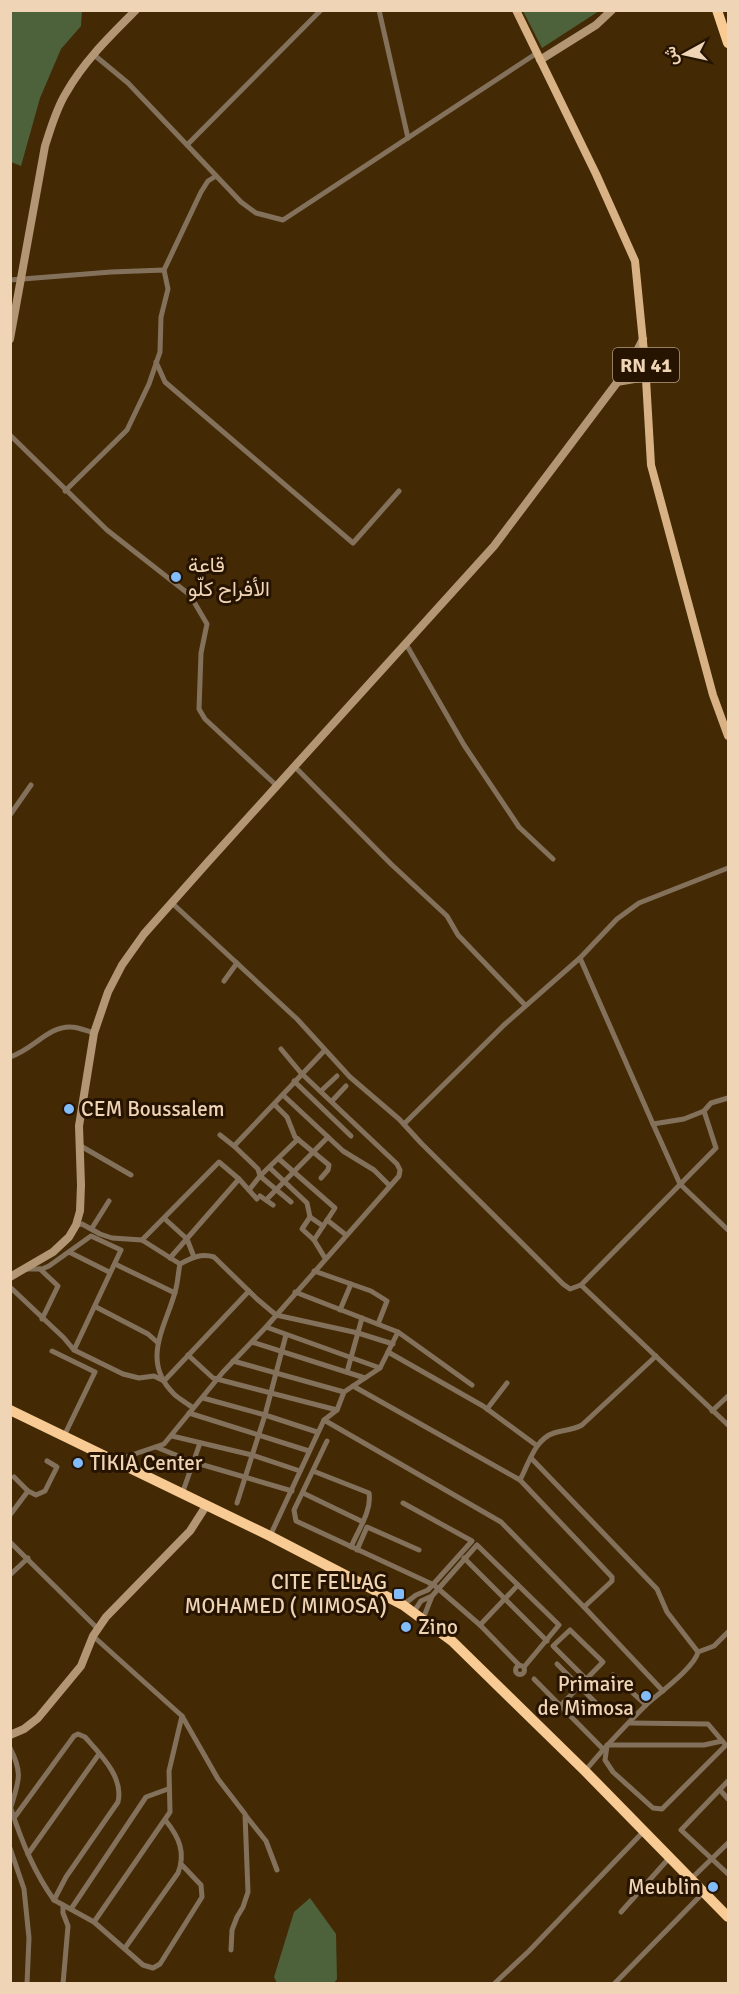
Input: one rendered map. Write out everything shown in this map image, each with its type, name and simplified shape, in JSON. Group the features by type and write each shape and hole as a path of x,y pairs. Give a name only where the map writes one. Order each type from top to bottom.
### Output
{"highway":[{"path":"717,10 729,43"},
{"path":"10,1410 270,1536 404,1605 453,1641 729,1917"}],"main road":[{"name":"RN 41","path":"516,10 596,174 635,261 643,337 651,465 713,695 729,736"}],"street":[{"path":"10,339 45,146 64,95 93,54 136,10"},
{"path":"187,145 321,10"},
{"path":"379,10 408,138"},
{"path":"93,54 128,82 241,202 256,213 283,220 538,56 596,25 612,10"},
{"path":"65,491 127,430 149,384 159,352 161,317 168,289 164,270 201,192 208,181 216,176"},
{"path":"10,280 164,270"},
{"path":"10,1277 53,1252 69,1237 76,1225 80,1211 81,1185 79,1126 94,1033 108,992 122,965 144,934 494,546 632,360 643,337"},
{"path":"156,362 165,382 353,543 399,491"},
{"path":"616,382 646,377"},
{"path":"10,435 107,530 190,595 207,624 201,653 199,709 205,719 277,786"},
{"path":"406,644 464,745 519,827 553,859"},
{"path":"295,767 391,864 447,916 458,935 525,1005"},
{"path":"10,815 31,784"},
{"path":"404,1124 525,1005 580,958 617,919 639,903 729,868"},
{"path":"172,903 297,1019 350,1077 404,1124 570,1289 581,1285 716,1148 704,1110"},
{"path":"580,958 680,1184 729,1230"},
{"path":"224,981 237,963"},
{"path":"10,1057 27,1050 58,1028 72,1027 94,1033"},
{"path":"116,1461 165,1444 218,1378 399,1176 398,1166 301,1073 281,1049"},
{"path":"234,1146 325,1050"},
{"path":"321,1091 337,1076"},
{"path":"294,1081 351,1136"},
{"path":"332,1101 346,1086"},
{"path":"283,1095 342,1151 374,1170 390,1186"},
{"path":"653,1124 684,1119 704,1110 711,1103 729,1098"},
{"path":"274,1104 284,1113 297,1139 329,1165 321,1178"},
{"path":"284,1113 293,1105"},
{"path":"220,1136 258,1168 260,1176 291,1202"},
{"path":"266,1200 328,1137"},
{"path":"249,1190 297,1139"},
{"path":"79,1145 131,1175"},
{"path":"279,1159 335,1208 314,1240"},
{"path":"142,1240 219,1162 249,1190 273,1205"},
{"path":"270,1168 307,1203 310,1217 322,1226"},
{"path":"170,1258 239,1179"},
{"path":"92,1228 109,1201"},
{"path":"310,1217 302,1229 314,1240 325,1258"},
{"path":"165,1219 187,1239 194,1257"},
{"path":"327,1220 346,1235"},
{"path":"76,1225 82,1224 112,1238 142,1240 180,1264"},
{"path":"25,1269 39,1269 48,1266 91,1236 121,1250 74,1350"},
{"path":"69,1252 109,1272"},
{"path":"180,1264 194,1257 207,1255 214,1257 276,1315 358,1333 393,1344"},
{"path":"115,1264 175,1293"},
{"path":"180,1264 175,1293 157,1342 158,1365 164,1381 174,1395 191,1411 309,1451"},
{"path":"39,1269 58,1286 42,1319"},
{"path":"314,1271 371,1291 387,1301 378,1323"},
{"path":"340,1310 351,1284"},
{"path":"581,1285 729,1425"},
{"path":"10,1287 74,1350 123,1374 139,1378 154,1376 164,1381"},
{"path":"164,1381 249,1291"},
{"path":"294,1293 398,1332 472,1385"},
{"path":"96,1307 148,1334 157,1342"},
{"path":"347,1372 362,1318"},
{"path":"266,1327 380,1368"},
{"path":"270,1536 324,1420 337,1410 344,1392 380,1368 398,1332"},
{"path":"237,1503 265,1415 286,1335"},
{"path":"252,1342 365,1378"},
{"path":"52,1351 95,1372 64,1437"},
{"path":"388,1352 487,1409 536,1445"},
{"path":"188,1355 213,1378 337,1410"},
{"path":"520,1480 536,1445 549,1435 571,1431 582,1425 656,1356"},
{"path":"233,1361 344,1392"},
{"path":"487,1409 507,1383"},
{"path":"353,1386 520,1480 612,1577 612,1581 584,1607"},
{"path":"712,1411 729,1396"},
{"path":"203,1398 317,1432"},
{"path":"324,1420 501,1522 663,1691"},
{"path":"172,1436 252,1455 300,1471"},
{"path":"327,1441 294,1510 296,1521 436,1587 480,1625 521,1666 547,1641 559,1625 477,1545 436,1587 421,1601 412,1613"},
{"path":"182,1494 200,1443"},
{"path":"156,1447 194,1462 292,1491"},
{"path":"531,1458 657,1589 667,1612 698,1652"},
{"path":"14,1477 28,1491 36,1495 45,1491 57,1467 47,1461"},
{"path":"313,1471 369,1493 370,1502 354,1549"},
{"path":"10,1515 28,1491"},
{"path":"303,1493 363,1521 367,1527 418,1550"},
{"path":"403,1503 472,1541 436,1587"},
{"path":"10,1736 38,1718 81,1666 106,1617 190,1531 206,1506"},
{"path":"354,1549 367,1527"},
{"path":"10,1542 96,1633 182,1716 218,1779 266,1841 277,1870"},
{"path":"10,1575 27,1558"},
{"path":"464,1558 547,1641"},
{"path":"480,1625 518,1585"},
{"path":"404,1605 416,1595 430,1593"},
{"path":"423,1619 430,1593"},
{"path":"560,1706 603,1662 570,1630 553,1646 586,1679"},
{"path":"698,1652 714,1646 729,1632"},
{"path":"585,1771 646,1705 671,1685 698,1656 698,1652"},
{"path":"557,1664 606,1713"},
{"path":"613,1675 646,1705"},
{"path":"534,1679 560,1706 606,1746 726,1745"},
{"path":"94,1923 170,1812 169,1771 182,1716"},
{"path":"630,1723 708,1724 726,1745"},
{"path":"14,1818 74,1736 82,1734 116,1777 120,1795 118,1802 66,1877 54,1900"},
{"path":"606,1746 605,1760 613,1772 654,1808 662,1809 726,1745"},
{"path":"10,1748 19,1767 19,1778 11,1810 39,1879 54,1900 94,1923 148,1968 160,1964 202,1897 201,1885 182,1864"},
{"path":"28,1854 99,1754"},
{"path":"729,1781 681,1830 729,1874"},
{"path":"71,1909 146,1797 168,1789"},
{"path":"720,1790 729,1799"},
{"path":"231,1950 232,1929 248,1892 245,1815"},
{"path":"125,1948 182,1864 178,1836 166,1821"},
{"path":"494,1983 529,1951 644,1832"},
{"path":"691,1879 729,1843"},
{"path":"10,1848 24,1889 29,1938 27,1983"},
{"path":"621,1912 670,1857"},
{"path":"614,1983 704,1892"},
{"path":"63,1905 63,1913 68,1926 63,1983"}],"green space":[{"path":"11,10 82,11 81,26 61,49 40,98 21,166 11,162"},
{"path":"523,11 599,11 542,48"},
{"path":"310,1898 336,1934 337,1979 334,1983 277,1983 274,1977 294,1912"}],"place":[{"name":"قاعة الأفراح كلّو","path":"176,577"},
{"name":"CEM Boussalem","path":"69,1109"},
{"name":"TIKIA Center","path":"78,1463"},
{"name":"CITE FELLAG MOHAMED ( MIMOSA)","path":"399,1594"},
{"name":"Zino","path":"406,1627"},
{"name":"Primaire de Mimosa","path":"646,1696"},
{"name":"Meublin","path":"713,1887"}]}
